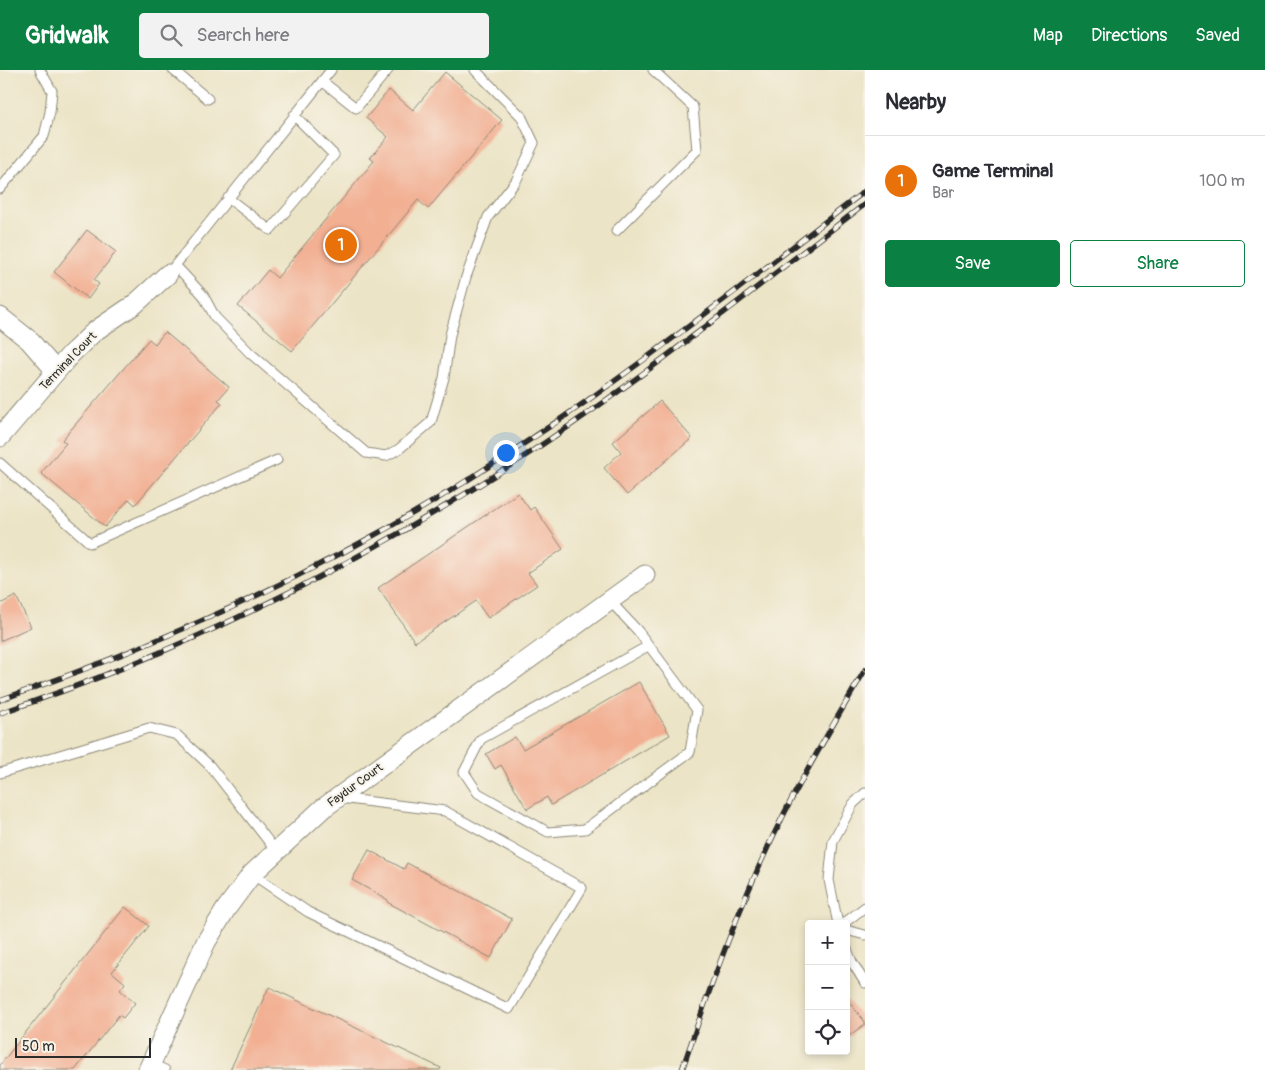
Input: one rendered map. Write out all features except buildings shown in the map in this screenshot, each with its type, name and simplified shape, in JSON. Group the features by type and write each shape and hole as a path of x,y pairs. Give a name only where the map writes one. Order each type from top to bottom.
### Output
{"street":[{"name":"Terminal Court","path":"0,437 56,371 95,331 136,304 171,270"},
{"path":"0,317 29,340 56,371"},
{"name":"Faydur Court","path":"155,1068 206,942 252,874 322,810 645,575"}],"lane":[{"path":"0,189 44,136 50,112 52,91 40,70"},
{"path":"173,70 208,99"},
{"path":"331,70 171,270 203,295 215,317 250,353 366,453 386,456 398,449 432,422 444,378 450,336 466,277 488,217 516,181 534,143 521,116 475,70"},
{"path":"322,80 356,108 388,70"},
{"path":"616,231 698,150 693,107 653,70"},
{"path":"228,198 270,230 334,155 294,115"},
{"path":"0,463 90,543 277,460"},
{"path":"610,601 648,646 697,710 690,752 585,829 548,832 478,793 464,772 481,739 648,646"},
{"path":"0,773 149,728 176,735 210,766 276,851"},
{"path":"837,920 829,880 833,841 853,804 865,793"},
{"path":"252,874 308,912 509,1009 582,888 445,811 338,798"},
{"path":"848,920 865,907"},
{"path":"850,931 865,935"},
{"path":"850,957 865,983"}],"railway":[{"path":"0,700 120,655 238,605 295,577 408,516 551,426 636,366 865,191"},
{"path":"0,713 68,689 200,635 329,572 454,501 604,402 865,204"},
{"path":"682,1070 728,941 768,847 802,779 865,670"}],"place":[{"name":"Game Terminal","path":"341,245"}]}
